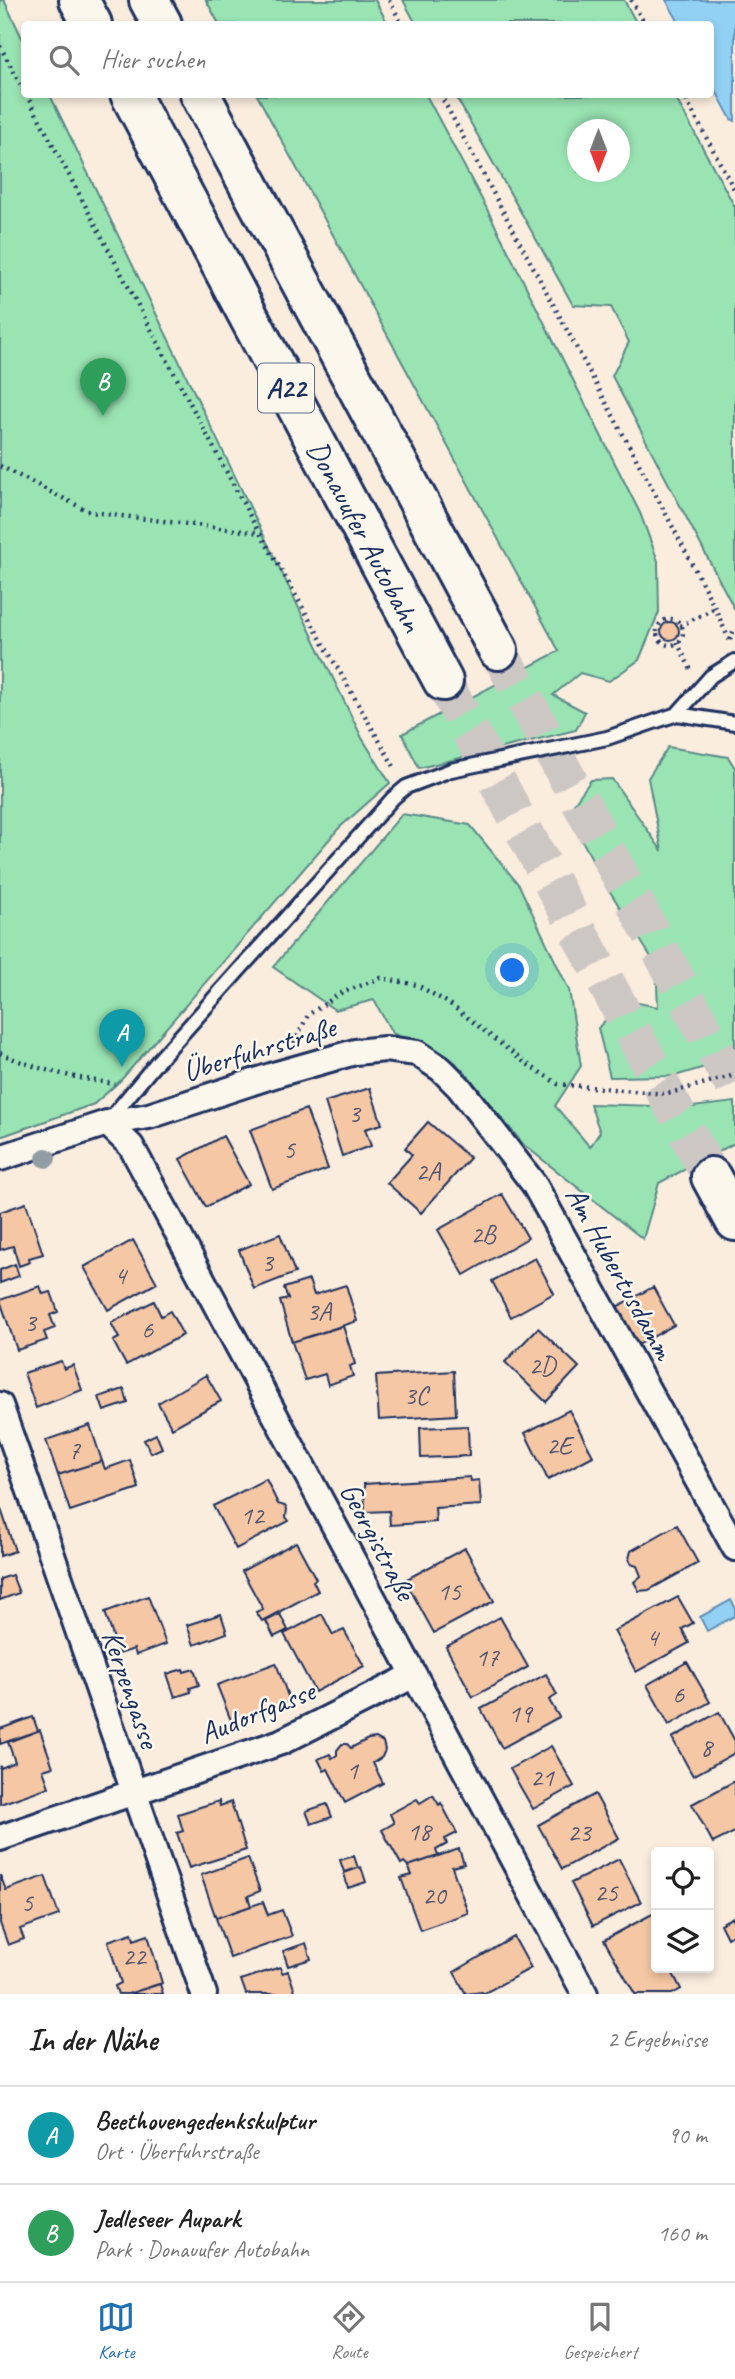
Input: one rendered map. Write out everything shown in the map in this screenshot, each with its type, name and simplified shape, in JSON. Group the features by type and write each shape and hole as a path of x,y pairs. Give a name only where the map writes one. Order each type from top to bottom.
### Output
{"highway":[{"path":"79,0 90,21"},
{"path":"149,0 160,21"},
{"name":"Donauufer Autobahn","path":"132,98 443,681"},
{"name":"A22","path":"202,98 498,650"},
{"path":"711,1177 735,1221"}],"street":[{"name":"Überfuhrstraße","path":"0,1158 107,1123 149,1116 277,1074 355,1052 385,1048 417,1053"},
{"name":"Am Hubertusdamm","path":"417,1053 441,1069 459,1087 534,1185 735,1548"},
{"name":"Georgistraße","path":"107,1123 131,1146 585,1994"},
{"name":"Kerpengasse","path":"0,1405 10,1469 134,1793 204,1994"},
{"name":"Audorfgasse","path":"0,1838 281,1742 414,1675"}],"lane":[{"path":"677,714 711,676 735,661"},
{"path":"107,1123 393,798 406,787 451,770 607,738 677,714 735,723"}],"path":[{"path":"389,0 400,21"},
{"path":"631,0 643,21"},
{"path":"0,46 21,85"},
{"path":"28,98 260,533 406,787"},
{"path":"442,98 715,608 735,651"},
{"path":"684,98 734,187"},
{"path":"0,466 90,512 260,533"},
{"path":"680,626 715,608"},
{"path":"667,618 677,621 682,629 681,640 677,642 671,645 663,643 657,634 658,623 667,618"},
{"path":"730,640 735,627"},
{"path":"677,642 700,688"},
{"path":"277,1074 309,1015 341,993 381,978 417,985 450,1004 524,1062 558,1084 666,1094 735,1075"},
{"path":"0,1053 26,1064 73,1077 137,1087"}],"green space":[{"path":"0,0 4,0 21,36 21,98 51,98 362,738 390,783 339,828 121,1080 94,1104 0,1137"},
{"path":"206,0 375,0 386,21 217,21"},
{"path":"403,0 624,0 635,21 414,21"},
{"path":"259,98 428,98 487,209 640,513 658,561 659,612 639,660 609,681 580,673 553,695 585,712 576,730 419,768 402,734 559,651"},
{"path":"457,98 676,98 735,207 735,610 612,376 629,342 611,307 573,305"},
{"path":"668,747 728,757 735,768 735,1058 675,1076 610,1077 598,1028 624,1000 658,1007 656,965 609,890 567,813 591,780 612,779 662,851 648,778"},
{"path":"402,814 470,825 519,885 569,990 581,1066 555,1106 590,1147 600,1132 590,1104 692,1107 735,1102 735,1143 659,1183 643,1239 524,1145 455,1062 392,1033 374,1000 335,1010 273,967"}],"water":[{"path":"666,0 735,0 735,121 731,119 714,88 714,21 678,21"},
{"path":"731,1600 735,1607 735,1616 707,1631 700,1617"}],"building":[{"path":"670,622 676,625 679,631 676,637 670,640 664,637 661,631 664,625"},
{"path":"370,1088 382,1124 365,1129 371,1146 342,1156 325,1102"},
{"path":"306,1109 328,1169 272,1189 250,1130"},
{"path":"428,1122 470,1158 421,1213 387,1183 412,1155 405,1148"},
{"path":"223,1136 249,1184 206,1207 180,1159"},
{"path":"502,1194 528,1238 464,1275 438,1230"},
{"path":"26,1203 43,1254 29,1258 30,1262 19,1266 13,1246 0,1250 0,1212"},
{"path":"280,1234 295,1273 254,1289 239,1250"},
{"path":"133,1240 157,1283 108,1310 84,1267"},
{"path":"535,1258 554,1293 511,1317 492,1281"},
{"path":"15,1264 19,1276 0,1283 0,1270"},
{"path":"309,1280 314,1295 346,1285 357,1321 292,1342 280,1301 288,1299 284,1288"},
{"path":"40,1286 43,1294 51,1292 58,1312 50,1315 55,1328 44,1332 47,1340 17,1350 0,1300"},
{"path":"653,1287 674,1325 638,1345 617,1307"},
{"path":"154,1301 161,1316 170,1311 183,1335 126,1365 113,1341 119,1338 111,1323"},
{"path":"343,1326 355,1364 350,1366 353,1376 328,1385 325,1374 305,1380 292,1342"},
{"path":"538,1328 579,1367 546,1402 505,1362"},
{"path":"61,1361 64,1369 73,1365 82,1390 36,1408 24,1373"},
{"path":"454,1371 456,1415 379,1420 376,1376"},
{"path":"206,1375 221,1401 172,1428 158,1403"},
{"path":"124,1389 128,1403 104,1411 99,1397"},
{"path":"569,1410 593,1456 548,1480 525,1433"},
{"path":"90,1425 102,1461 58,1475 46,1440"},
{"path":"468,1426 469,1456 421,1458 420,1428"},
{"path":"156,1434 162,1448 151,1453 144,1440"},
{"path":"130,1460 139,1488 70,1511 58,1475 102,1461 105,1469"},
{"path":"470,1477 471,1481 479,1480 481,1505 435,1508 436,1522 390,1525 389,1511 365,1512 364,1484"},
{"path":"266,1479 278,1504 287,1509 286,1517 289,1521 236,1549 213,1506"},
{"path":"0,1506 15,1551 0,1556"},
{"path":"677,1525 698,1563 649,1590 639,1591 634,1582 641,1576 637,1566 631,1564 629,1559 631,1551"},
{"path":"296,1542 316,1579 313,1581 318,1591 262,1621 256,1612 263,1609 242,1571"},
{"path":"465,1548 494,1601 434,1633 405,1580"},
{"path":"12,1575 19,1593 0,1600 0,1579"},
{"path":"148,1596 166,1644 136,1655 134,1649 119,1654 105,1612"},
{"path":"678,1597 693,1623 682,1629 689,1643 636,1672 614,1631"},
{"path":"221,1614 227,1633 194,1645 187,1625"},
{"path":"280,1614 288,1630 274,1637 266,1621"},
{"path":"322,1614 333,1635 344,1630 364,1666 315,1692 284,1634"},
{"path":"500,1617 528,1667 473,1697 446,1647"},
{"path":"687,1662 710,1702 669,1725 647,1685"},
{"path":"276,1663 290,1702 232,1723 217,1685"},
{"path":"183,1669 184,1672 194,1669 199,1685 190,1688 191,1692 175,1697 167,1674"},
{"path":"546,1674 557,1695 549,1700 559,1717 502,1748 481,1709"},
{"path":"719,1712 735,1741 735,1753 693,1776 672,1738"},
{"path":"33,1717 38,1731 0,1744 0,1729"},
{"path":"40,1730 53,1767 43,1770 49,1787 0,1804 0,1766 1,1768 15,1762 8,1742"},
{"path":"376,1738 383,1742 385,1750 382,1757 373,1763 383,1783 345,1803 328,1769 324,1771 318,1759 330,1754 332,1758 337,1755 342,1744 351,1748"},
{"path":"551,1746 574,1786 533,1809 510,1769"},
{"path":"735,1781 735,1832 713,1843 692,1804"},
{"path":"595,1794 619,1838 562,1869 538,1825"},
{"path":"433,1795 439,1805 441,1803 457,1833 445,1839 447,1844 436,1850 438,1856 408,1866 404,1862 401,1864 382,1830 394,1823 390,1814 417,1799 420,1803"},
{"path":"219,1801 220,1806 231,1802 246,1850 189,1868 177,1833 183,1831 178,1814"},
{"path":"327,1804 332,1817 311,1824 306,1811"},
{"path":"459,1849 464,1864 452,1867 468,1913 420,1930 401,1878 412,1875 408,1866"},
{"path":"354,1856 358,1868 344,1872 340,1860"},
{"path":"248,1858 260,1891 248,1896 251,1906 216,1918 201,1875"},
{"path":"619,1859 641,1902 593,1926 571,1883"},
{"path":"361,1867 366,1882 348,1888 344,1873"},
{"path":"0,1875 6,1890 45,1876 59,1915 20,1929 24,1939 8,1945 0,1923"},
{"path":"263,1902 268,1915 282,1910 292,1936 230,1958 216,1918"},
{"path":"651,1915 651,1973 673,1973 681,1989 672,1994 635,1994 604,1940"},
{"path":"733,1917 735,1933 727,1938 720,1924"},
{"path":"132,1933 134,1940 148,1935 162,1983 128,1994 118,1994 115,1986 121,1983 108,1941"},
{"path":"514,1937 531,1968 483,1994 466,1994 454,1972"},
{"path":"306,1943 311,1959 288,1966 283,1951"},
{"path":"280,1967 282,1973 288,1971 296,1994 246,1994 241,1980"},
{"path":"160,1984 163,1994 128,1994"}],"tunnel":[{"path":"498,650 735,1088"},
{"path":"443,681 711,1177"}],"place":[{"name":"Jedleseer Aupark","path":"103,416"},
{"name":"Beethovengedenkskulptur","path":"122,1067"}]}
